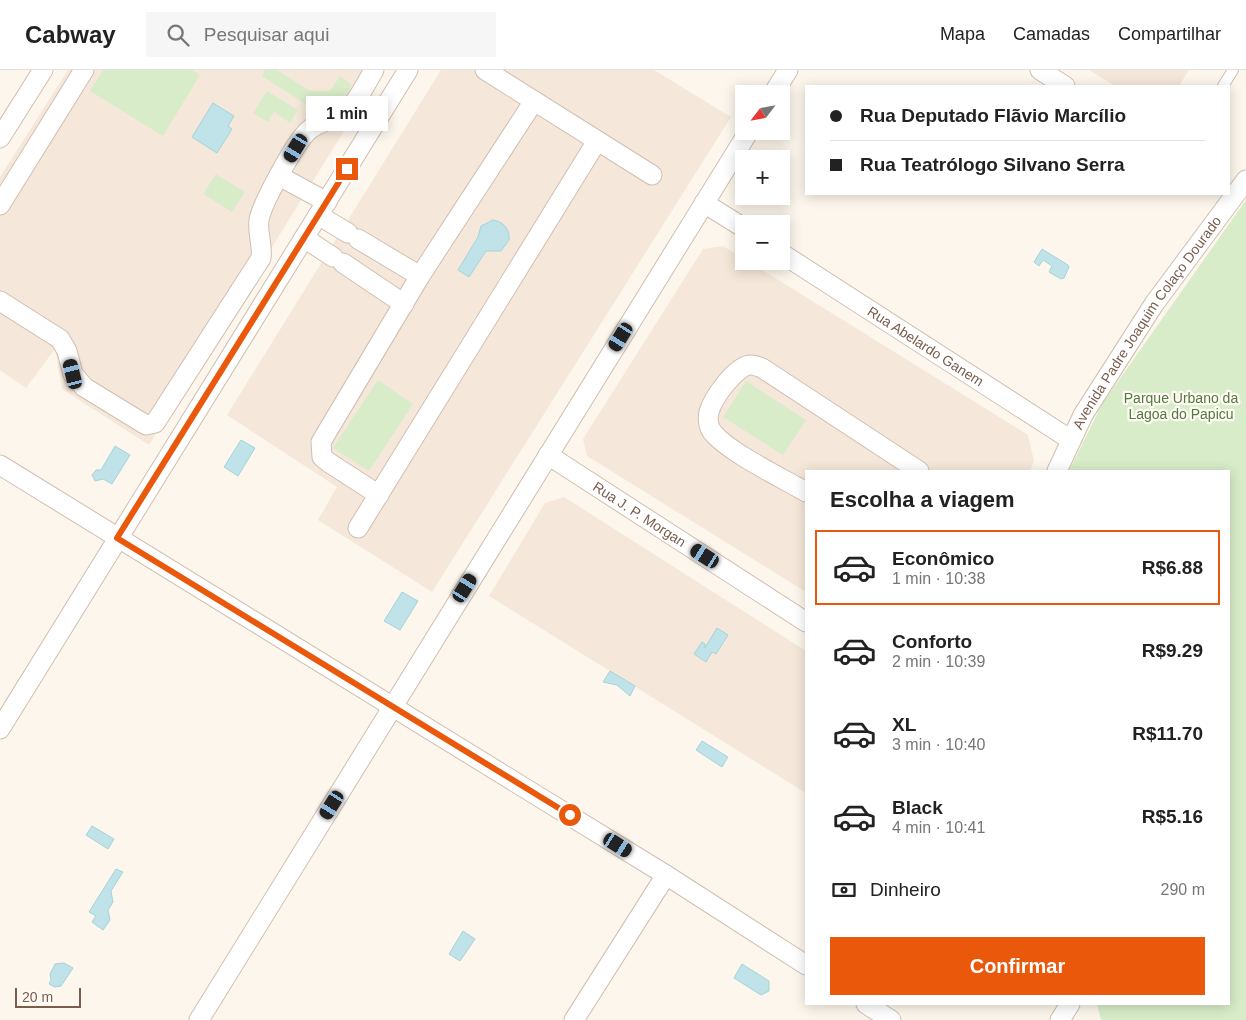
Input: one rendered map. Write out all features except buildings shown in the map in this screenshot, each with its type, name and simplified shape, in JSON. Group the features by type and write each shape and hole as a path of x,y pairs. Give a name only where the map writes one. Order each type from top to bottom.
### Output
{"street":[{"path":"0,138 43,70"},
{"path":"0,205 84,70"},
{"path":"0,301 60,339 67,351 73,374 84,387 146,425 150,425 158,419 261,258 263,248 258,226 260,218 279,176 304,135 318,124 332,119 348,109 374,70"},
{"path":"0,729 408,70"},
{"path":"485,70 652,175"},
{"path":"779,85 788,70"},
{"path":"1040,70 1063,85"},
{"path":"379,494 322,457 321,442 420,276 534,102"},
{"path":"199,1020 392,705 743,140"},
{"path":"358,528 597,141"},
{"path":"279,176 322,208 353,236 420,276"},
{"name":"Avenida Padre Joaquim Colaço Dourado","path":"1056,470 1083,416 1154,304 1229,197 1246,180"},
{"path":"704,203 735,222"},
{"path":"304,238 404,304"},
{"name":"Rua Abelardo Ganem","path":"790,259 1071,440"},
{"path":"805,491 765,469 713,433 708,423 709,412 732,375 741,368 752,365 762,368 917,470"},
{"name":"Rua J. P. Morgan","path":"548,455 805,621"},
{"path":"0,465 392,705 666,875 805,964"},
{"path":"574,1020 666,875"},
{"path":"868,1005 891,1020"},
{"path":"1060,1020 1070,1005"},
{"path":"1071,1005 1076,1020"}],"lane":[{"path":"1224,85 1233,70"}],"shaded area":[{"path":"68,70 382,70 149,445 62,389 55,349 26,388 0,370 0,177"},
{"path":"441,70 654,70 731,117 432,592 318,520 337,487 227,415"},
{"path":"1089,70 1189,70 1180,85 1113,85"},
{"path":"723,246 735,253 735,270 762,270 1028,435 1034,461 1030,470 805,470 805,591 587,456 583,439 703,249"},
{"path":"564,497 805,650 805,792 489,596 545,503"}],"green space":[{"path":"103,70 192,70 200,75 163,136 90,91"},
{"path":"265,70 277,70 310,91 330,91 340,76 352,85 340,102 313,109 262,76"},
{"path":"267,91 298,110 290,123 274,112 268,122 253,113"},
{"path":"216,174 245,192 232,212 203,194"},
{"name":"Parque Urbano da Lagoa do Papicu","path":"1246,200 1246,1020 1101,1020 1097,1005 1230,1005 1230,470 1069,470 1102,404"},
{"path":"378,380 413,404 369,471 333,448"},
{"path":"746,381 806,420 783,455 723,417"}],"water":[{"path":"213,103 234,116 228,126 232,129 217,153 192,137"},
{"path":"493,220 500,222 506,227 509,240 501,251 486,251 469,277 458,270 478,237 481,226"},
{"path":"1042,249 1068,265 1069,267 1064,278 1061,279 1049,272 1052,266 1043,260 1039,266 1034,262"},
{"path":"241,440 255,448 238,476 224,467"},
{"path":"115,446 130,455 112,484 103,479 95,481 92,475 96,470 101,470"},
{"path":"402,592 418,601 400,630 384,621"},
{"path":"717,628 728,635 716,654 712,652 706,662 694,654 702,642 705,644 705,648"},
{"path":"610,671 635,686 630,696 617,685 603,682"},
{"path":"702,741 728,757 722,767 696,750"},
{"path":"92,826 114,839 108,849 86,835"},
{"path":"116,869 123,872 111,891 113,902 108,910 110,920 103,930 92,922 96,916 89,912"},
{"path":"463,931 475,939 460,961 449,954"},
{"path":"64,963 73,968 61,986 55,987 49,984 51,980 50,974 55,964"},
{"path":"742,964 769,981 769,991 761,995 734,978"}],"route":[{"path":"347,169 117,538 570,815"}]}
